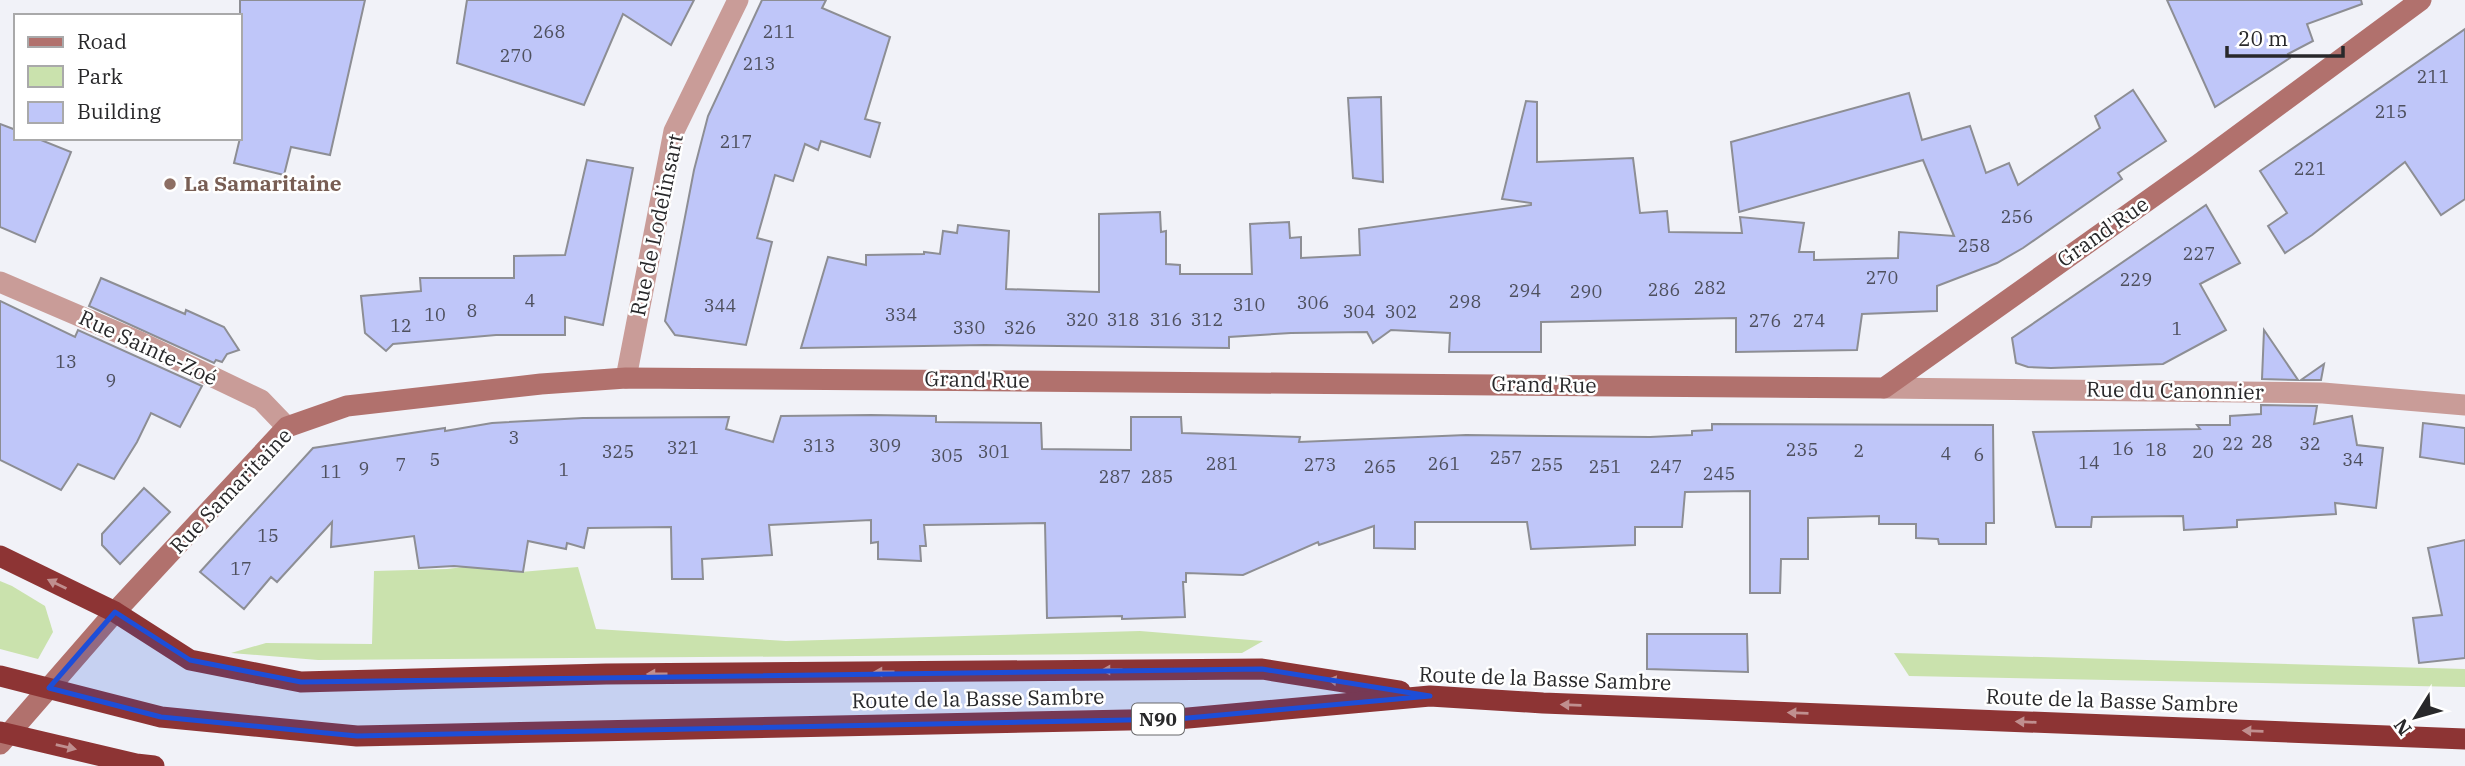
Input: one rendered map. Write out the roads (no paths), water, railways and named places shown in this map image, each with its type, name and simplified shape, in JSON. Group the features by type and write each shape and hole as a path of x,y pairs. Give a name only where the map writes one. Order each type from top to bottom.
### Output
{"highway":[{"path":"0,556 115,612 190,660 301,682 606,674 1262,669 1430,696"},
{"name":"Route de la Basse Sambre","path":"0,676 161,717 356,736 1177,719 1430,696 1543,704 2465,739"},
{"path":"0,732 136,764 155,766"}],"street":[{"name":"Rue de Lodelinsart","path":"626,379 674,131 738,0"},
{"name":"Grand'Rue","path":"541,384 626,379 750,378 1884,388 2220,148 2421,0"},
{"name":"Rue Sainte-Zoé","path":"0,282 140,342 261,400 286,427"},
{"name":"Rue Samaritaine","path":"0,744 115,612 286,427 347,406 541,384"},
{"name":"Rue du Canonnier","path":"1884,388 2323,393 2465,405"}],"place":[{"name":"La Samaritaine","path":"170,184"}]}
